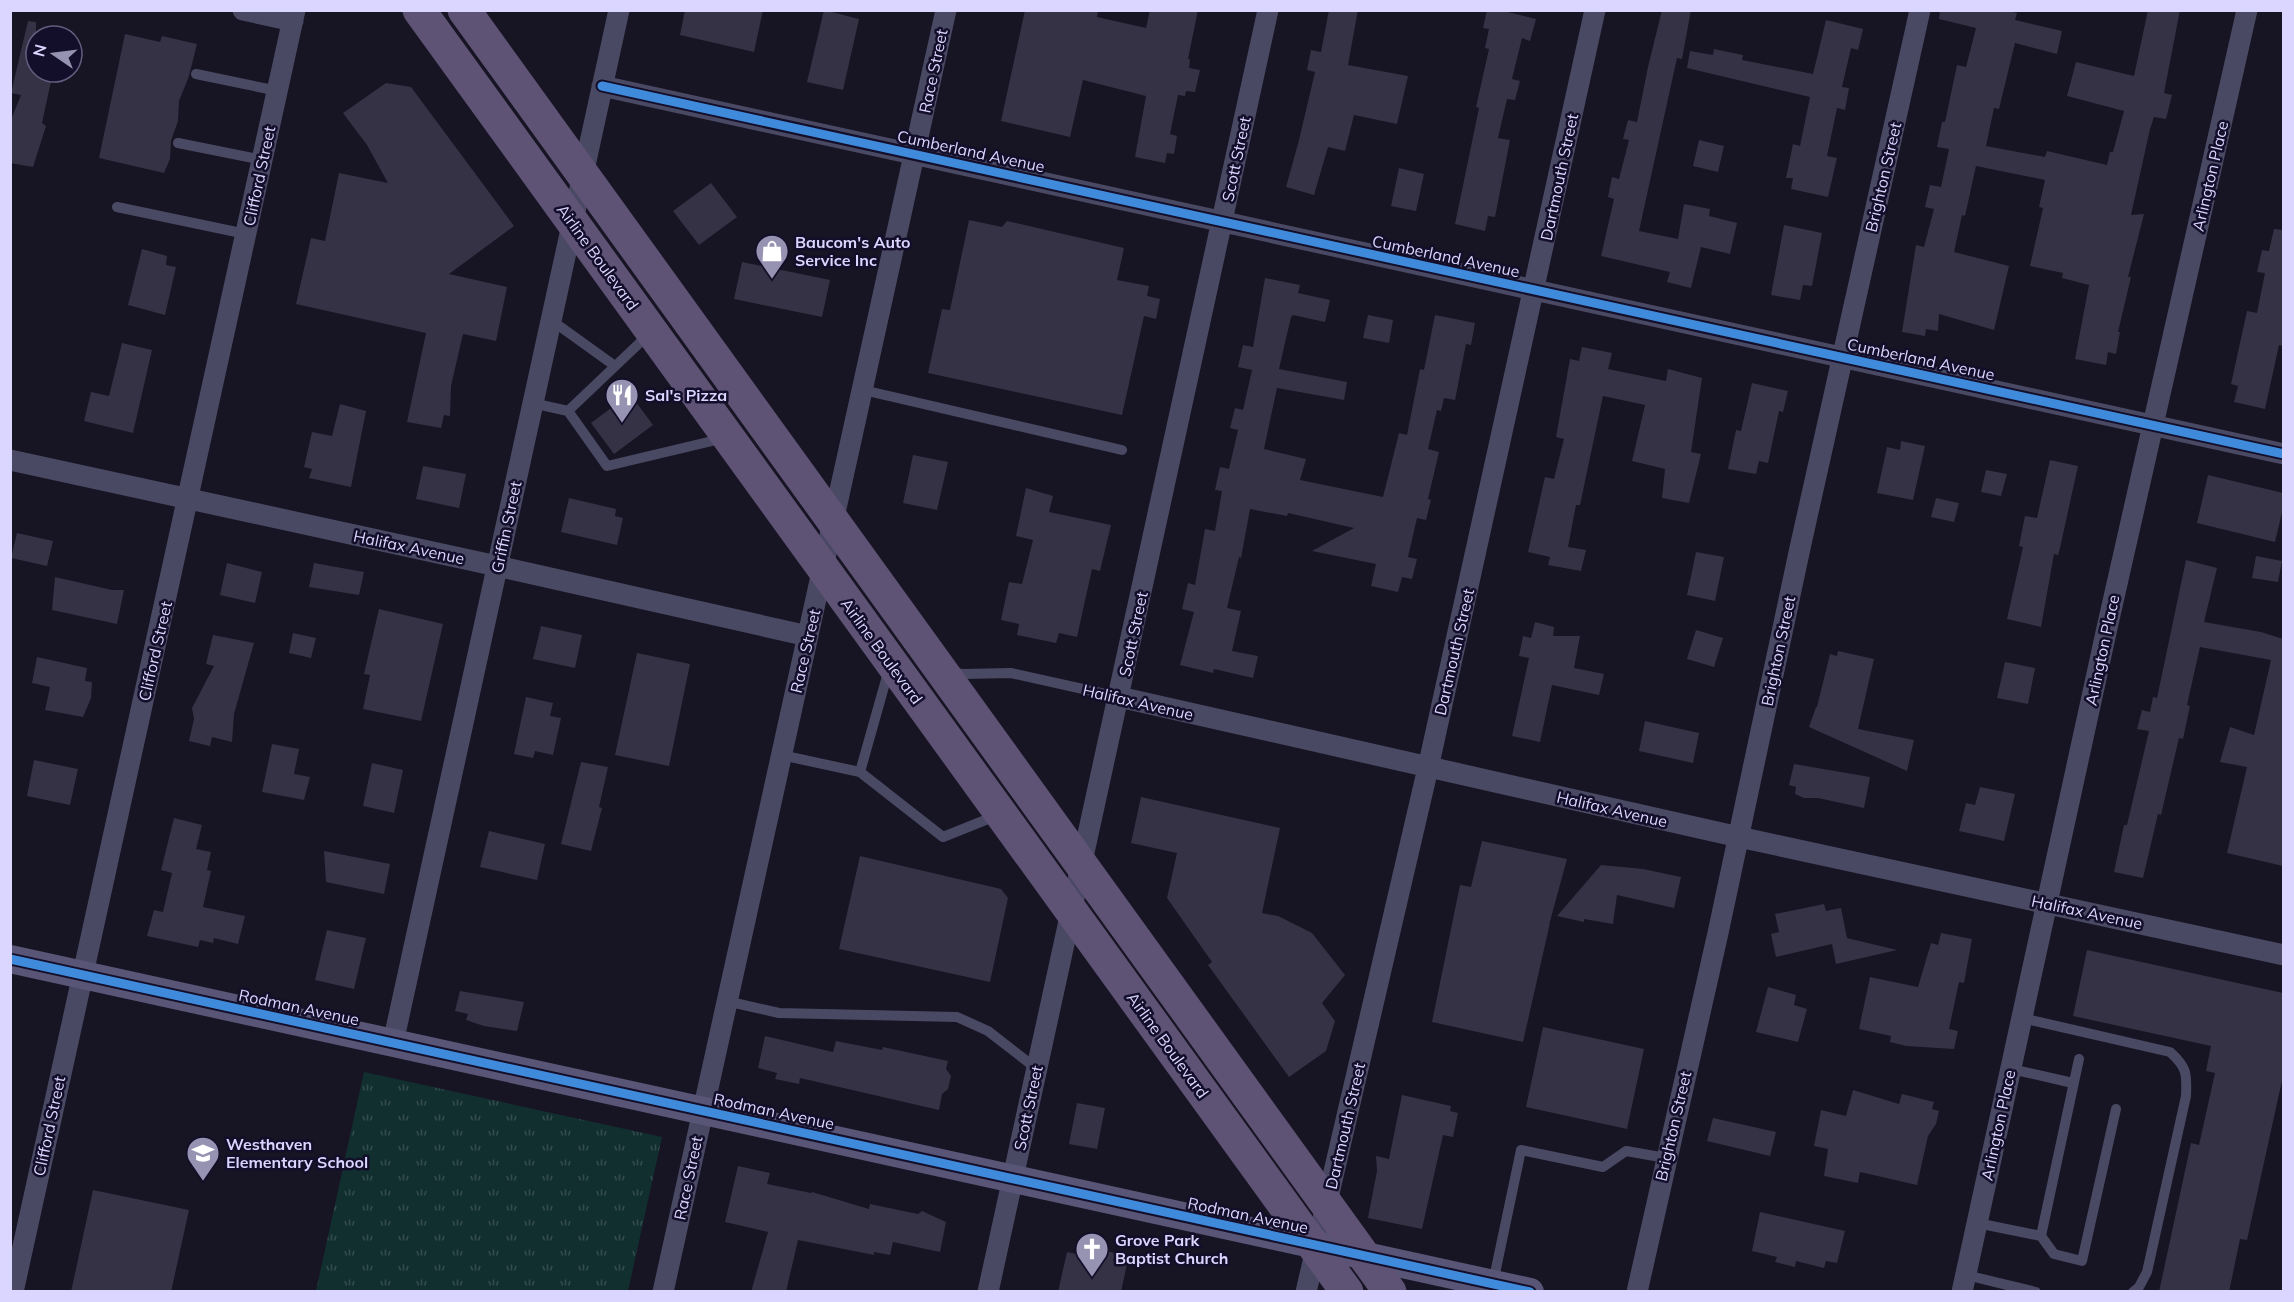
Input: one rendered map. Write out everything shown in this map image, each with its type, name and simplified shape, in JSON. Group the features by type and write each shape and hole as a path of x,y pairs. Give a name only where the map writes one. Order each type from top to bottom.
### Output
{"main road":[{"name":"Airline Boulevard","path":"419,10 1347,1292"},
{"path":"464,10 1390,1292"}],"street":[{"path":"243,10 294,16"},
{"name":"Griffin Street","path":"393,1043 619,10"},
{"name":"Race Street","path":"663,1292 946,10"},
{"name":"Scott Street","path":"988,1292 1268,10"},
{"name":"Dartmouth Street","path":"1306,1292 1315,1245 1327,1204 1428,768 1595,10"},
{"name":"Brighton Street","path":"1636,1292 1739,837 1920,10"},
{"name":"Arlington Place","path":"1964,1283 2153,424 2247,10"},
{"name":"Clifford Street","path":"13,1292 294,16"},
{"name":"Cumberland Avenue","path":"602,86 2283,454"},
{"name":"Halifax Avenue","path":"10,460 808,636"},
{"name":"Halifax Avenue","path":"1119,697 1739,837 2283,955"},
{"name":"Rodman Avenue","path":"10,959 1530,1292"}],"lane":[{"path":"195,75 278,91"},
{"path":"178,143 263,159"},
{"path":"117,207 246,234"},
{"path":"551,320 615,366"},
{"path":"568,411 651,332"},
{"path":"863,390 1122,450"},
{"path":"532,403 568,411 607,466 728,438"},
{"path":"860,772 891,663"},
{"name":"Halifax Avenue","path":"940,671 963,674 1011,673 1119,697"},
{"path":"781,755 860,772 943,837 1000,814"},
{"path":"726,1001 779,1013 957,1017 988,1031 1037,1069"},
{"path":"2022,1018 2170,1053 2182,1062 2187,1076 2186,1096 2147,1272 2139,1287 2133,1292"},
{"path":"2041,1236 2079,1059"},
{"path":"2011,1069 2073,1083"},
{"path":"1977,1223 2041,1236 2054,1254 2082,1260 2116,1109"},
{"path":"1493,1283 1521,1150 1603,1167 1626,1151 1666,1158"},
{"path":"1964,1283 2036,1292"}],"green space":[{"path":"364,1072 662,1137 628,1291 316,1291"}],"building":[{"path":"685,10 763,10 754,52 680,35"},
{"path":"824,10 859,19 843,90 807,82"},
{"path":"1025,10 1098,10 1097,17 1146,28 1150,10 1198,10 1188,59 1190,59 1189,68 1200,70 1195,92 1186,91 1185,96 1178,95 1170,134 1177,136 1174,154 1167,153 1165,163 1135,157 1146,96 1083,80 1070,137 1001,121"},
{"path":"1329,10 1358,10 1348,65 1408,76 1397,124 1354,115 1345,151 1328,147 1314,195 1286,187 1315,72 1307,70 1311,50 1321,52"},
{"path":"1487,10 1499,10 1536,19 1530,41 1522,38 1512,79 1520,81 1515,100 1507,99 1498,138 1510,140 1495,217 1488,216 1485,231 1455,224 1489,49 1485,48 1489,29 1483,28"},
{"path":"1662,10 1691,10 1682,59 1677,58 1639,231 1678,239 1684,204 1710,209 1709,216 1737,223 1730,254 1701,247 1691,288 1667,282 1670,272 1601,256 1614,199 1608,197 1612,177 1619,179 1629,140 1623,139 1628,120 1637,122"},
{"path":"1940,10 2005,10 2017,13 2015,20 2062,31 2057,54 2015,43 1999,109 1994,108 1986,146 2045,157 2047,151 2107,165 2110,152 2113,152 2124,111 2067,96 2076,62 2134,76 2148,10 2180,10 2164,93 2172,95 2166,119 2154,117 2150,129 2131,215 2144,214 2128,277 2131,277 2118,332 2120,332 2116,354 2108,352 2106,365 2075,359 2089,285 2062,278 2063,273 2030,266 2043,208 2039,207 2045,180 1976,166 1954,252 2009,266 1994,330 1939,314 1938,331 1926,329 1925,336 1902,332 1916,245 1924,247 1934,209 1925,207 1930,185 1941,187 1949,149 1937,147 1942,122 1945,122 1957,65 1966,67 1976,28 1939,19"},
{"path":"1826,20 1863,29 1858,50 1851,48 1842,87 1849,88 1845,110 1837,108 1827,156 1837,158 1828,197 1791,189 1793,178 1786,178 1793,144 1800,146 1810,97 1687,68 1690,51 1713,55 1714,49 1743,55 1742,60 1813,74"},
{"path":"125,34 160,42 162,36 197,44 189,76 179,101 178,121 171,141 170,159 164,173 99,158"},
{"path":"24,38 24,84 50,84 42,123 46,126 33,167 10,163 10,122 21,95 11,93"},
{"path":"386,83 411,87 514,226 449,274 507,287 496,341 463,334 451,386 450,416 444,415 441,428 407,422 426,333 296,304 311,238 325,241 339,173 388,183 367,145 343,113"},
{"path":"1699,140 1724,146 1718,172 1693,166"},
{"path":"1399,168 1424,174 1416,211 1391,206"},
{"path":"711,183 737,217 699,245 673,211"},
{"path":"969,220 1002,227 1007,221 1124,248 1117,280 1149,286 1147,296 1160,299 1156,319 1144,316 1122,415 928,373 942,309 950,310"},
{"path":"1784,225 1822,233 1812,286 1803,285 1800,300 1771,295"},
{"path":"2274,229 2283,230 2283,346 2279,345 2265,409 2234,402 2238,386 2231,384 2247,311 2257,313 2265,273 2257,272 2262,250 2269,251"},
{"path":"142,249 167,256 166,265 176,267 165,315 128,305"},
{"path":"742,262 830,280 822,317 734,299"},
{"path":"1265,278 1300,285 1298,293 1330,300 1325,322 1293,315 1291,317 1279,369 1347,382 1344,400 1277,388 1264,449 1306,459 1300,480 1383,497 1399,433 1407,435 1420,369 1424,370 1435,315 1475,323 1471,345 1466,344 1455,400 1444,398 1441,411 1437,410 1428,449 1439,452 1428,499 1431,500 1426,520 1417,518 1408,557 1417,559 1412,579 1402,577 1398,592 1371,586 1376,564 1312,551 1354,528 1288,513 1287,516 1250,509 1241,558 1239,557 1227,608 1241,611 1232,651 1258,656 1253,678 1214,669 1213,673 1180,665 1194,612 1182,609 1188,583 1195,585 1205,529 1215,531 1222,491 1215,490 1220,467 1229,469 1238,430 1230,428 1235,408 1243,410 1252,370 1238,367 1243,345 1253,347"},
{"path":"1368,315 1393,320 1389,343 1363,338"},
{"path":"122,343 152,350 133,433 84,421 91,392 109,396"},
{"path":"1582,347 1612,353 1608,369 1666,381 1668,369 1702,378 1691,452 1701,454 1689,503 1662,498 1665,469 1632,461 1645,405 1603,396 1580,505 1576,505 1568,547 1586,550 1581,571 1548,565 1550,557 1528,552 1545,477 1554,479 1564,439 1556,437 1570,359 1579,361"},
{"path":"1752,383 1788,391 1783,412 1779,411 1768,463 1759,461 1756,474 1728,469 1736,430 1741,431"},
{"name":"Sal's Pizza","path":"630,394 653,425 614,454 591,423"},
{"path":"340,404 366,411 351,487 309,478 312,469 304,467 312,432 332,436"},
{"path":"1901,441 1925,446 1913,500 1877,493 1887,447 1900,450"},
{"path":"913,455 948,462 937,510 903,503"},
{"path":"2050,460 2078,466 2060,548 2058,555 2054,554 2041,627 2007,619 2023,547 2019,546 2025,516 2037,518"},
{"path":"423,466 466,474 459,508 416,499"},
{"path":"1986,470 2007,474 2001,496 1981,492"},
{"path":"2208,475 2283,493 2283,508 2275,542 2197,523"},
{"path":"1026,488 1053,496 1049,512 1111,525 1100,571 1092,569 1077,637 1059,633 1056,643 1017,635 1019,624 1001,620 1009,582 1022,584 1033,540 1016,536"},
{"path":"569,498 616,509 615,516 623,518 617,545 561,532"},
{"path":"1936,498 1959,503 1954,522 1931,517"},
{"path":"17,533 53,541 47,566 11,558"},
{"path":"1696,552 1724,557 1715,601 1687,595"},
{"path":"2256,556 2282,561 2278,582 2252,578"},
{"path":"2186,560 2217,568 2204,622 2261,632 2283,639 2283,866 2227,853 2247,767 2220,762 2230,727 2254,735 2271,660 2200,647 2187,705 2190,706 2183,739 2179,738 2143,878 2114,872 2149,731 2137,729 2142,710 2150,712 2153,697 2157,698"},
{"path":"227,563 262,572 255,603 220,595"},
{"path":"314,563 364,572 359,595 309,587"},
{"path":"55,577 112,590 124,590 117,624 52,610"},
{"path":"379,609 443,624 421,721 363,709 370,675 364,674"},
{"path":"1535,622 1554,627 1553,636 1580,636 1574,668 1604,674 1599,695 1552,685 1540,742 1512,736 1529,658 1519,656 1523,636 1531,638"},
{"path":"541,626 582,635 575,668 533,659"},
{"path":"1696,630 1723,638 1714,667 1687,659"},
{"path":"293,633 316,638 311,658 289,653"},
{"path":"213,635 254,643 234,714 232,742 212,737 210,746 189,741 194,719 192,708 214,666 206,664"},
{"path":"1838,651 1874,659 1858,729 1914,740 1907,771 1809,727 1817,707 1830,654 1837,656"},
{"path":"637,653 690,664 669,766 615,755"},
{"path":"37,657 87,668 85,681 92,682 91,698 83,717 45,710 50,687 32,683"},
{"path":"2005,662 2035,668 2028,704 1997,698"},
{"path":"526,697 553,703 550,716 561,718 553,755 535,751 533,758 514,754"},
{"path":"1645,721 1699,733 1693,763 1639,751"},
{"path":"272,744 299,749 294,774 310,777 304,800 262,792"},
{"path":"34,760 78,769 70,805 27,796"},
{"path":"581,762 608,767 599,807 602,808 591,851 561,844"},
{"path":"372,763 403,770 394,813 363,806"},
{"path":"1794,764 1870,777 1864,808 1818,798 1804,798 1795,794 1796,787 1789,785"},
{"path":"1980,787 2015,794 2004,841 1959,831 1966,803 1975,805"},
{"path":"1141,797 1280,828 1262,913 1278,916 1312,933 1345,975 1322,1003 1335,1021 1326,1051 1289,1077 1208,965 1212,962 1167,898 1177,853 1131,843"},
{"path":"174,818 202,825 196,849 211,852 207,870 211,871 203,907 245,916 238,944 214,938 213,943 200,940 198,947 147,936 154,910 163,912 172,873 161,870"},
{"path":"489,831 545,844 537,880 480,867"},
{"path":"1482,841 1567,859 1549,925 1550,923 1523,1042 1432,1022 1460,885 1471,887"},
{"path":"324,851 390,864 384,894 326,882"},
{"path":"860,856 1001,889 1008,898 990,982 839,949"},
{"path":"1601,865 1643,869 1681,877 1674,908 1617,895 1613,924 1584,919 1584,922 1557,916"},
{"path":"1824,904 1826,911 1841,908 1847,938 1897,950 1836,964 1832,944 1776,957 1771,934 1779,932 1775,914"},
{"path":"327,930 366,938 354,989 315,980"},
{"path":"1941,933 1972,939 1964,983 1959,982 1949,1029 1958,1031 1954,1049 1906,1046 1890,1042 1891,1036 1859,1029 1870,977 1918,987 1931,943 1938,945"},
{"path":"2087,950 2283,993 2283,1076 2247,1240 2240,1239 2229,1292 2159,1292 2191,1143 2199,1145 2215,1073 2206,1071 2211,1046 2073,1016"},
{"path":"1768,987 1796,995 1794,1005 1807,1009 1798,1042 1756,1032"},
{"path":"460,991 524,1002 517,1031 484,1026 466,1020 468,1014 455,1011"},
{"path":"1543,1027 1644,1049 1627,1129 1526,1107"},
{"path":"765,1036 833,1052 836,1041 882,1050 883,1047 948,1061 946,1069 951,1076 948,1089 942,1094 939,1110 800,1078 799,1084 775,1079 777,1073 758,1068"},
{"path":"1853,1090 1899,1104 1902,1094 1934,1102 1932,1109 1939,1111 1936,1124 1928,1136 1917,1185 1860,1172 1858,1183 1824,1176 1828,1149 1814,1146 1821,1110 1846,1116"},
{"path":"1402,1095 1451,1106 1450,1111 1458,1113 1453,1137 1443,1135 1422,1229 1368,1218 1377,1171 1376,1156 1389,1159"},
{"path":"1077,1103 1105,1108 1097,1149 1069,1144"},
{"path":"1713,1118 1776,1132 1770,1156 1707,1141"},
{"path":"738,1166 770,1173 767,1184 812,1192 869,1209 870,1204 918,1214 922,1211 946,1222 940,1252 893,1242 890,1255 874,1252 874,1255 798,1240 786,1292 751,1292 768,1232 725,1222"},
{"path":"93,1190 189,1210 171,1292 71,1292"},
{"path":"1760,1212 1845,1231 1837,1263 1826,1261 1824,1268 1796,1261 1795,1267 1775,1262 1777,1257 1752,1251"},
{"name":"Grove Park Baptist Church","path":"1083,1246 1115,1253 1113,1261 1127,1264 1121,1292 1058,1292 1067,1252 1081,1255"}],"cycle path":[{"path":"602,86 2284,454"},
{"path":"10,959 1530,1292"}],"place":[{"name":"Baucom's Auto Service Inc","path":"772,280"},
{"name":"Sal's Pizza","path":"622,424"},
{"name":"Westhaven Elementary School","path":"203,1182"},
{"name":"Grove Park Baptist Church","path":"1092,1278"}]}
